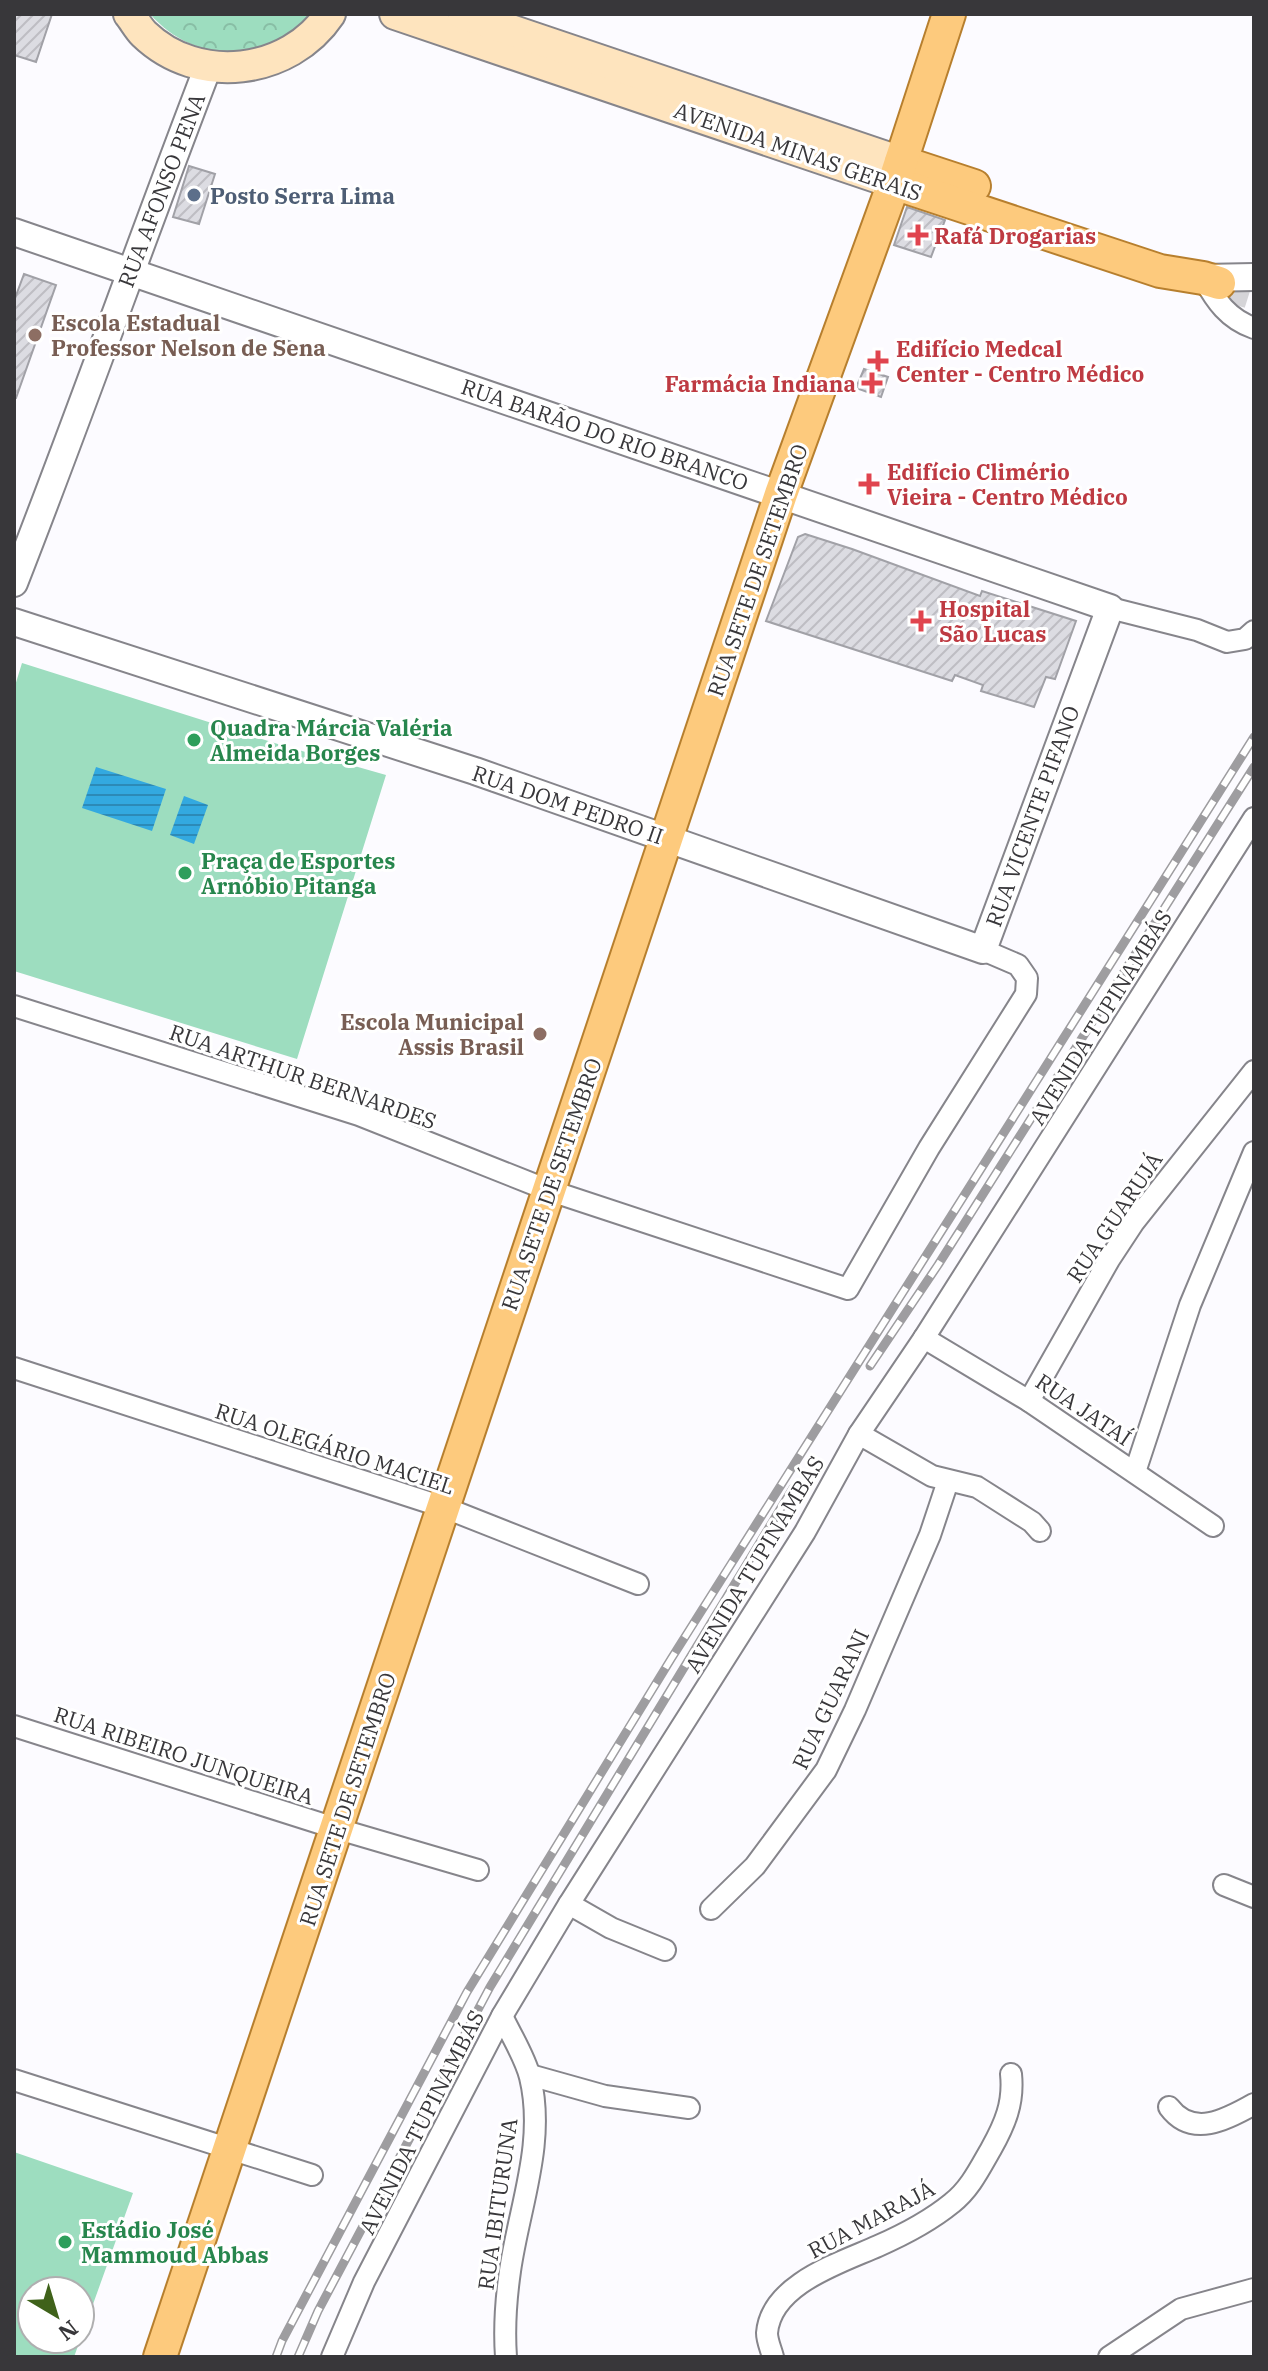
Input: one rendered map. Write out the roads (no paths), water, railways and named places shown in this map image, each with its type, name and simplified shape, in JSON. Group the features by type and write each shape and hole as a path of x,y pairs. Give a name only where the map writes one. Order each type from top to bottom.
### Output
{"main road":[{"path":"129,14 144,34 173,55 208,67 248,67 287,54 319,30 330,14"},
{"name":"AVENIDA MINAS GERAIS","path":"395,14 898,172"},
{"name":"AVENIDA MINAS GERAIS","path":"463,14 1160,271 1211,280"},
{"name":"RUA SETE DE SETEMBRO","path":"160,2357 781,494 898,172 949,14"}],"street":[{"name":"RUA AFONSO PENA","path":"14,583 72,436 130,271 208,67"},
{"name":"RUA BARÃO DO RIO BRANCO","path":"14,232 1110,608 1235,643 1254,631"},
{"name":"AVENIDA MINAS GERAIS","path":"1211,280 1254,277"},
{"path":"1211,280 1223,308 1242,324 1254,328"},
{"name":"RUA VICENTE PIFANO","path":"848,1289 929,1148 1026,994 1027,978 1018,965 983,950 1110,608"},
{"name":"RUA DOM PEDRO II","path":"14,622 475,771 983,950"},
{"name":"AVENIDA TUPINAMBÁS","path":"332,2357 364,2282 502,2016 569,1904 805,1532 859,1434 924,1338 1254,818"},
{"name":"RUA ARTHUR BERNARDES","path":"14,1006 359,1115 548,1190 848,1289"},
{"name":"RUA GUARUJÁ","path":"1029,1401 1134,1222 1254,1071"},
{"path":"1135,1472 1190,1305 1254,1152"},
{"name":"RUA JATAÍ","path":"924,1338 1029,1401 1213,1526"},
{"name":"RUA OLEGÁRIO MACIEL","path":"14,1368 443,1507 638,1584"},
{"path":"859,1434 932,1476 977,1487 1032,1522 1040,1531"},
{"name":"RUA GUARANI","path":"711,1909 755,1866 826,1770 930,1535 948,1481"},
{"name":"RUA RIBEIRO JUNQUEIRA","path":"14,1726 478,1870"},
{"path":"1224,1885 1254,1897"},
{"path":"569,1904 611,1928 665,1950"},
{"name":"RUA IBITURUNA","path":"502,2016 530,2075 535,2108 535,2137 510,2270 506,2357"},
{"name":"RUA MARAJÁ","path":"773,2357 767,2337 770,2320 783,2300 803,2282 839,2261 878,2246 931,2218 970,2185 1005,2124 1013,2091 1011,2074"},
{"path":"530,2075 605,2096 689,2108"},
{"path":"14,2080 312,2175"},
{"path":"1169,2107 1186,2123 1199,2125 1229,2117 1254,2104"},
{"path":"1109,2357 1181,2309 1254,2289"}],"water":[{"path":"96,767 166,789 152,831 82,808"},
{"path":"184,796 208,805 194,844 170,835"}],"tunnel":[{"path":"1219,283 1254,294"}],"railway":[{"path":"276,2357 467,1992 671,1659 1254,737"},
{"path":"870,1366 938,1265 1254,767"},
{"path":"298,2357 318,2311 490,1987 793,1488"}],"place":[{"name":"Posto Serra Lima","path":"194,195"},
{"name":"Rafá Drogarias","path":"918,235"},
{"name":"Escola Estadual Professor Nelson de Sena","path":"35,335"},
{"name":"Edifício Medcal Center - Centro Médico","path":"878,361"},
{"name":"Farmácia Indiana","path":"872,383"},
{"name":"Edifício Climério Vieira - Centro Médico","path":"869,484"},
{"name":"Hospital São Lucas","path":"921,621"},
{"name":"Quadra Márcia Valéria Almeida Borges","path":"194,740"},
{"name":"Praça de Esportes Arnóbio Pitanga","path":"185,873"},
{"name":"Escola Municipal Assis Brasil","path":"540,1034"},
{"name":"Estádio José Mammoud Abbas","path":"65,2242"}]}
